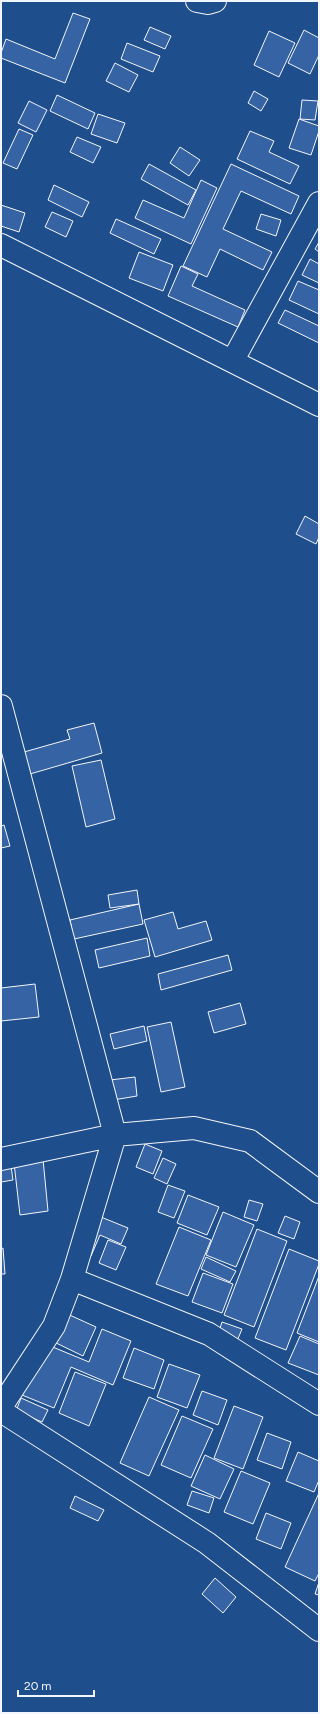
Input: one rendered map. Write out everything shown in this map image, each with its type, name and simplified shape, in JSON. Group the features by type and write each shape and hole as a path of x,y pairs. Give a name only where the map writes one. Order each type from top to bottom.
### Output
{"street":[{"path":"197,1 208,3 215,1"},
{"path":"233,360 319,203"},
{"path":"1,245 233,360 319,405"},
{"path":"1,706 115,1135 72,1279 54,1326 1,1407"},
{"path":"1,1160 115,1135 194,1128 250,1141 319,1192"},
{"path":"72,1279 209,1334 319,1404"},
{"path":"1,1411 207,1543 319,1630"}],"building":[{"path":"73,13 90,19 65,83 1,58 1,53 6,39 55,59"},
{"path":"150,27 171,36 165,49 144,40"},
{"path":"304,30 319,38 319,55 310,74 288,63"},
{"path":"269,31 295,43 279,77 254,65"},
{"path":"127,43 160,56 153,72 121,59"},
{"path":"115,63 138,75 129,92 106,81"},
{"path":"254,91 268,99 261,111 248,103"},
{"path":"57,95 95,113 88,129 50,111"},
{"path":"302,100 318,101 315,120 300,119"},
{"path":"29,101 47,110 36,132 18,123"},
{"path":"98,114 125,123 117,143 91,134"},
{"path":"299,119 319,126 319,131 311,155 289,148"},
{"path":"19,129 33,135 17,169 3,163"},
{"path":"250,131 274,141 269,152 299,166 290,184 237,159"},
{"path":"77,137 101,147 93,163 70,152"},
{"path":"180,147 200,160 189,176 170,163"},
{"path":"149,164 196,190 188,205 141,179"},
{"path":"231,164 299,196 291,214 241,191 223,229 272,252 263,270 220,249 207,277 183,266"},
{"path":"201,180 217,188 191,244 135,218 143,200 184,218"},
{"path":"54,185 89,202 82,217 48,200"},
{"path":"1,205 25,213 19,232 1,226"},
{"path":"52,212 73,221 66,237 45,227"},
{"path":"261,214 281,220 276,236 256,229"},
{"path":"116,219 161,239 154,254 110,233"},
{"path":"319,242 319,252 315,249"},
{"path":"139,252 173,265 163,291 129,278"},
{"path":"310,259 319,264 319,283 302,275"},
{"path":"181,266 198,274 192,286 245,310 238,327 168,296"},
{"path":"298,281 319,290 319,314 289,300"},
{"path":"285,310 319,326 319,343 278,323"},
{"path":"305,516 319,524 319,537 316,544 296,534"},
{"path":"94,723 102,753 30,774 24,752 70,739 67,730"},
{"path":"101,760 115,819 86,827 72,766"},
{"path":"4,825 10,846 1,848 1,826"},
{"path":"137,890 139,904 110,908 108,895"},
{"path":"139,904 143,924 74,939 70,920"},
{"path":"173,912 178,929 206,921 212,940 155,957 144,920"},
{"path":"147,938 150,956 99,968 95,950"},
{"path":"228,955 232,970 161,990 158,974"},
{"path":"35,984 39,1017 1,1021 1,988"},
{"path":"240,1003 246,1024 214,1033 208,1012"},
{"path":"171,1022 185,1087 161,1092 147,1027"},
{"path":"144,1026 147,1041 114,1049 110,1034"},
{"path":"135,1077 137,1096 113,1100 110,1080"},
{"path":"145,1144 162,1151 153,1174 136,1167"},
{"path":"163,1158 176,1164 167,1184 154,1178"},
{"path":"43,1159 48,1211 20,1215 14,1163"},
{"path":"11,1166 13,1180 1,1182 1,1167"},
{"path":"168,1185 185,1191 174,1218 158,1212"},
{"path":"188,1195 219,1207 207,1235 177,1223"},
{"path":"249,1200 263,1204 257,1221 244,1217"},
{"path":"223,1212 254,1225 236,1267 206,1255"},
{"path":"96,1215 128,1228 121,1244 100,1235 91,1256 81,1252"},
{"path":"285,1216 300,1222 294,1239 278,1233"},
{"path":"179,1227 211,1240 188,1296 156,1284"},
{"path":"257,1229 287,1241 254,1327 224,1315"},
{"path":"108,1240 126,1247 116,1270 99,1263"},
{"path":"3,1248 5,1274 1,1274 1,1249"},
{"path":"289,1249 319,1261 319,1264 286,1350 255,1338"},
{"path":"206,1257 236,1271 230,1282 201,1269"},
{"path":"203,1273 233,1284 222,1313 192,1302"},
{"path":"319,1276 319,1342 297,1333"},
{"path":"63,1312 96,1327 83,1356 50,1340"},
{"path":"222,1322 242,1329 237,1341 218,1334"},
{"path":"102,1329 131,1341 113,1385 71,1367 54,1408 22,1395 43,1343 89,1362"},
{"path":"300,1336 319,1344 319,1375 288,1363"},
{"path":"134,1348 164,1360 154,1389 123,1378"},
{"path":"169,1364 200,1375 187,1408 157,1397"},
{"path":"75,1372 106,1384 89,1426 59,1413"},
{"path":"202,1391 227,1400 218,1425 193,1415"},
{"path":"149,1397 179,1410 149,1476 120,1463"},
{"path":"21,1398 48,1410 42,1422 16,1411"},
{"path":"234,1406 263,1417 243,1469 214,1458"},
{"path":"182,1416 213,1429 191,1478 161,1465"},
{"path":"267,1433 291,1442 282,1469 257,1460"},
{"path":"298,1452 319,1461 319,1480 314,1492 286,1481"},
{"path":"205,1455 234,1469 220,1499 191,1486"},
{"path":"241,1471 270,1483 253,1524 224,1512"},
{"path":"192,1491 214,1498 209,1513 187,1505"},
{"path":"319,1493 319,1573 315,1581 285,1567"},
{"path":"75,1496 104,1510 98,1521 70,1508"},
{"path":"266,1513 291,1523 281,1549 256,1539"},
{"path":"215,1578 236,1597 223,1613 202,1594"},
{"path":"319,1582 319,1595 315,1594"}]}
